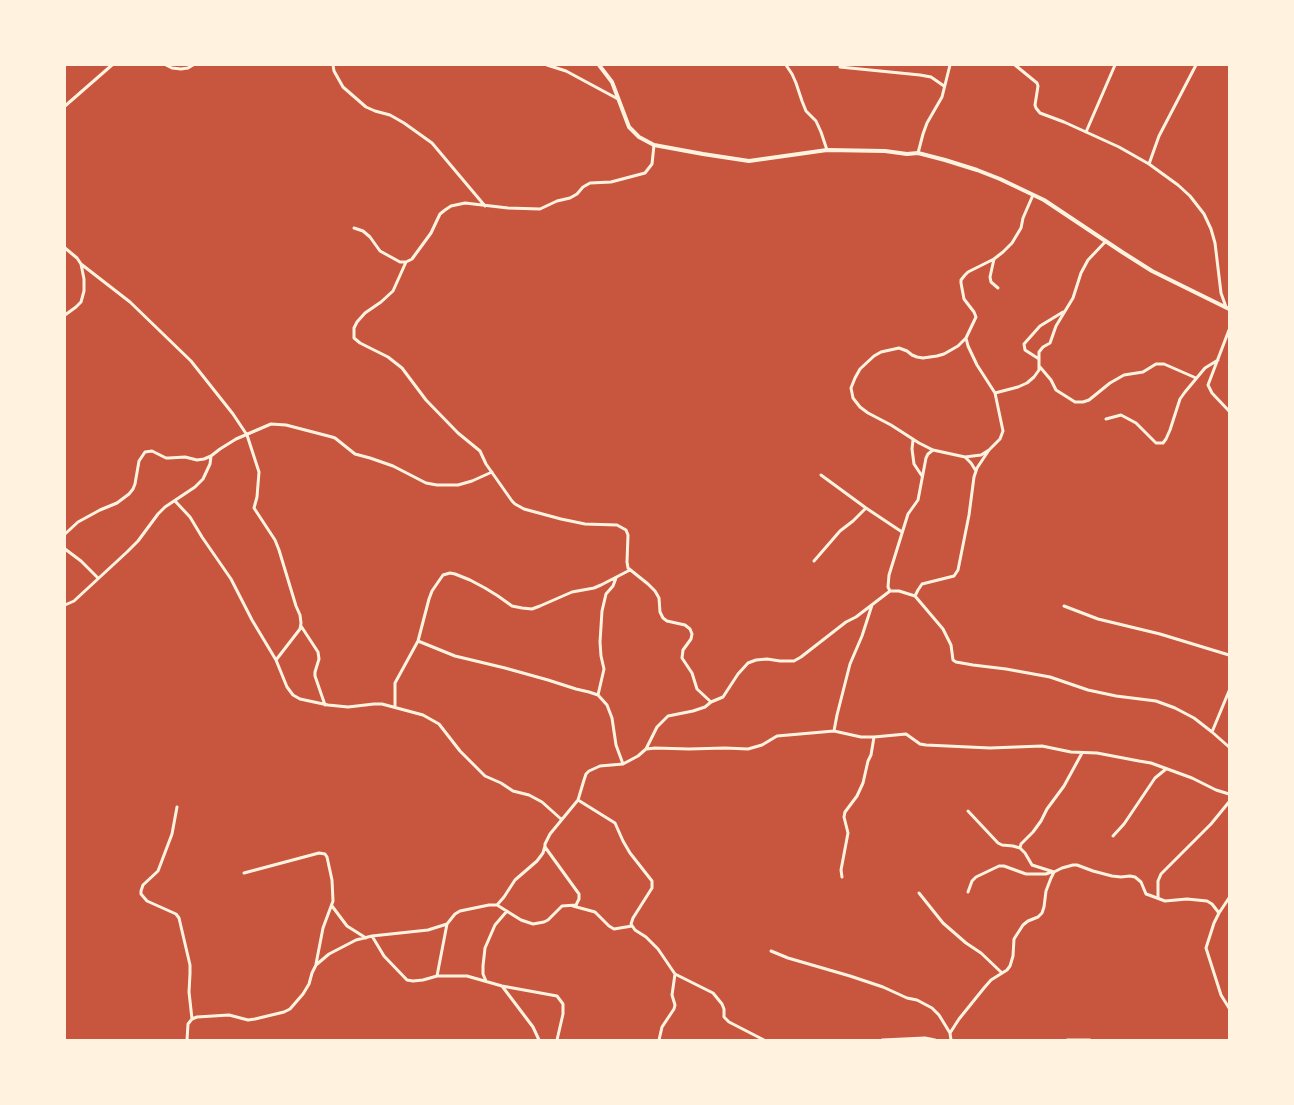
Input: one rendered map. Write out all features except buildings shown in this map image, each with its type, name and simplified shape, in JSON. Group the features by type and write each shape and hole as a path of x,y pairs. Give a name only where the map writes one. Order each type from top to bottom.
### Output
{"street":[{"path":"65,106 112,65"},
{"path":"166,65 181,69 193,65"},
{"path":"333,65 334,71 343,87 366,107 390,115 432,143 486,207"},
{"path":"547,65 566,71 619,99"},
{"path":"599,65 612,82 629,127 640,137 654,145 750,161 827,150 918,153 945,160 1000,179 1044,200 1152,270 1228,308"},
{"path":"786,65 792,74 806,111 816,121 827,150"},
{"path":"918,153 927,123 942,97 950,65"},
{"path":"1015,65 1038,84 1035,102 1035,107 1038,111 1119,147 1149,164 1190,196 1212,229 1221,294 1228,308"},
{"path":"1086,132 1110,79 1114,65"},
{"path":"1149,164 1159,136 1196,65"},
{"path":"840,68 920,75 931,77 944,86"},
{"path":"354,228 363,231 380,251 400,262 406,262 412,259 431,233 438,217 451,206 465,203 486,207 540,208 570,198 590,183 611,182 648,170 652,164 654,145"},
{"path":"966,338 977,365 995,393 1003,431 1000,439 981,455 965,457 933,450 913,440 891,424 860,407 853,398 852,388 855,378 865,364 881,352 899,348 907,350 917,357 937,356 958,346 966,338 975,319 975,314 964,299 961,280 968,272 994,259 1007,248 1016,237 1033,195"},
{"path":"995,393 1028,383 1034,377 1039,370 1039,352 1050,343 1056,326 1073,298 1084,266 1096,250 1106,241"},
{"path":"66,250 130,302 192,362 247,435 259,472 254,508 279,550 300,615 300,629 276,660"},
{"path":"994,259 990,277 991,282 998,288"},
{"path":"406,262 393,291 382,302 366,312 357,322 354,328 354,337 360,343 388,357 402,368 426,400 480,451 486,464 512,501 524,509 585,524 610,524 622,527 628,535 627,565 630,570 648,584 659,598 661,616 663,618 686,625 690,629 691,639 683,650 682,658 692,673 697,689 711,702"},
{"path":"65,315 76,307 83,297 84,279 81,264"},
{"path":"1039,360 1025,350 1024,344 1040,326 1065,311"},
{"path":"1229,330 1208,385 1212,393 1229,411"},
{"path":"1106,419 1121,415 1136,423 1152,441 1163,443 1170,430 1180,399 1206,367 1218,360"},
{"path":"1039,366 1051,380 1056,390 1075,402 1089,400 1124,376 1143,372 1156,364 1164,364 1196,378"},
{"path":"65,534 78,522 117,503 134,489 139,461 145,452 152,451 166,458 204,459 236,439 271,424 286,425 335,438 355,454 383,462 426,483 458,485 492,472"},
{"path":"913,440 914,464 922,476"},
{"path":"890,591 888,586 889,575 902,532 908,514 918,500 926,458 933,450"},
{"path":"915,596 922,584 950,577 958,570 972,499 972,484 976,471 989,450"},
{"path":"65,605 74,601 110,569 138,541 165,507 204,479 211,456"},
{"path":"965,457 976,471"},
{"path":"821,475 902,532"},
{"path":"175,501 190,517 231,579 252,620 276,660 281,676 293,695 325,705 348,707 374,704 395,707 423,715 433,720 445,730 460,751 485,776 502,783 513,791 529,795 542,802 561,820"},
{"path":"814,561 840,531 866,508"},
{"path":"65,548 98,578"},
{"path":"395,707 395,683 418,641 432,591 441,577 446,574 455,574 470,580 512,606 532,608 572,592 594,588 630,570"},
{"path":"598,695 604,669 600,642 602,612 606,594 613,586 616,578"},
{"path":"497,905 515,880 537,861 542,854 547,838 578,800 588,771 600,766 623,764 638,756 646,749 657,727 668,716 705,707 723,697 738,674 748,663 766,659 794,661 801,658 846,622 856,617 890,591 899,591 915,596 944,629 949,638 953,660 956,662 1050,677 1088,690 1156,701 1194,718 1229,747"},
{"path":"834,731 850,664 872,605"},
{"path":"1064,606 1098,619 1160,634 1229,655"},
{"path":"301,625 318,652 319,659 315,676 325,705"},
{"path":"418,641 455,656 505,668 598,695 607,705 612,718 616,745 623,764"},
{"path":"1212,732 1229,691"},
{"path":"646,749 748,749 762,745 777,736 834,731 861,737 906,734 926,746 990,748 1042,746 1071,752 1097,753 1151,763 1229,794"},
{"path":"842,877 848,840 844,816 857,796 863,782 874,737"},
{"path":"1020,848 1064,786 1082,753"},
{"path":"1113,836 1124,824 1155,778 1166,769"},
{"path":"578,800 614,823 630,853 652,881 652,888 633,918 631,924 635,930 646,937 658,949 675,974 713,993 722,1004 724,1017 729,1022 764,1040"},
{"path":"1158,898 1158,881 1161,874 1211,824 1229,802"},
{"path":"177,807 172,834 158,871 143,885 141,894 147,902 176,914 179,918 190,965 189,992 192,1019 188,1024 187,1040"},
{"path":"968,811 998,843 1020,848 1026,852 1032,865 1053,872"},
{"path":"545,845 579,894 577,903 572,906"},
{"path":"192,1019 230,1016 248,1020 284,1012 290,1009 303,994 316,965 323,928 332,905 333,893 327,857 321,852 244,872"},
{"path":"968,892 972,880 999,866 1026,874 1046,874 1073,865 1112,876 1130,876 1138,879 1146,894 1165,901 1201,900 1212,904 1219,913"},
{"path":"950,1033 991,980 1007,970 1012,961 1014,938 1018,931 1028,921 1042,913 1046,891 1053,872"},
{"path":"919,893 943,923 1002,972"},
{"path":"1229,898 1214,923 1206,948 1221,995 1229,1008"},
{"path":"332,905 347,926 366,938"},
{"path":"437,976 447,924 460,911 497,905 528,923 538,924 552,918 558,909 564,905 595,912 608,926 614,929 632,926"},
{"path":"486,982 483,974 485,948 495,925 507,912"},
{"path":"316,965 340,948 356,940 372,936 428,930 447,924"},
{"path":"372,936 384,956 407,980 423,980 437,976 467,976 502,986 554,994 560,998 563,1004 563,1014 557,1040"},
{"path":"771,951 883,987 906,998 917,1000 932,1008 939,1015 950,1033 951,1040"},
{"path":"659,1040 662,1027 675,1005 672,995 675,974"},
{"path":"502,986 534,1027 539,1040"},
{"path":"882,1040 925,1038 935,1040"},
{"path":"1067,1040 1090,1040"}]}
